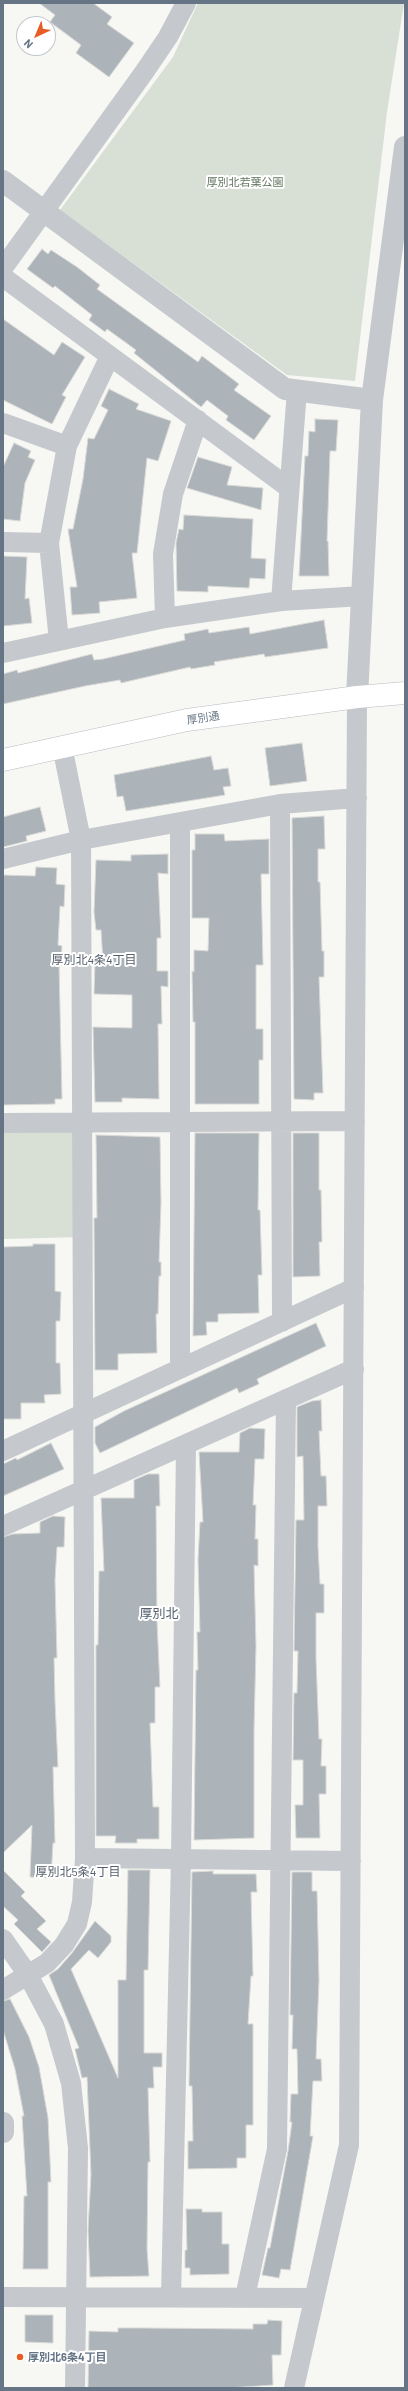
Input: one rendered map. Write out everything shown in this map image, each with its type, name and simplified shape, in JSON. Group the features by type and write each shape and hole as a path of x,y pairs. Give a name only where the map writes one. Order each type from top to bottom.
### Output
{"main road":[{"name":"厚別通","path":"3,760 187,720 357,697 397,694"}],"street":[{"path":"3,268 145,71 168,36 186,3"},
{"path":"294,2388 349,2145 357,697 372,400 405,148"},
{"path":"3,181 285,389 372,400"},
{"path":"3,277 289,488"},
{"path":"59,641 49,543 67,446 110,356"},
{"path":"281,601 297,390"},
{"path":"165,618 164,554 173,494 198,420"},
{"path":"3,423 67,446"},
{"path":"3,542 49,543"},
{"path":"3,653 165,618 281,601 362,596"},
{"path":"3,1990 47,1963 64,1945 77,1924 82,1902 84,1858 81,840 62,746"},
{"path":"3,859 81,840 280,804 357,798"},
{"path":"280,804 282,1322"},
{"path":"180,822 180,1369"},
{"path":"3,1123 355,1121"},
{"path":"3,1451 354,1288"},
{"path":"3,1526 354,1369"},
{"path":"245,2297 277,2149 286,1399"},
{"path":"171,2297 181,1859 186,1444"},
{"path":"84,1858 351,1861"},
{"path":"3,1939 28,1975 54,2024 71,2083 78,2148 75,2388"},
{"path":"3,2123 3,2132"},
{"path":"3,2297 314,2298"}],"green space":[{"name":"厚別北若葉公園","path":"198,3 404,3 387,112 355,381 287,375 60,210 173,57"},
{"path":"3,1123 82,1123 82,1237 3,1239"}],"building":[{"path":"39,3 93,3 112,17 107,24 134,43 109,77 76,53 81,45 56,26 55,15"},
{"path":"42,249 48,254 51,250 77,267 100,285 97,289 198,362 202,356 239,384 234,390 271,416 254,440 226,420 228,416 207,400 201,407 134,353 136,350 107,329 105,332 89,320 92,315 55,286 53,288 27,269"},
{"path":"3,319 54,355 62,342 85,357 62,395 66,397 52,424 3,400"},
{"path":"109,389 139,404 136,409 171,421 158,461 147,458 137,553 132,553 137,598 99,602 100,613 72,615 70,587 77,587 68,529 73,529 83,479 88,438 94,439 108,410 101,406"},
{"path":"315,419 338,420 336,451 330,451 327,541 329,576 299,576 305,456 308,456 309,431 315,432"},
{"path":"14,443 31,451 28,457 35,460 25,483 20,521 3,519 3,467"},
{"path":"198,457 232,467 227,485 263,488 261,510 187,488"},
{"path":"184,515 253,519 251,558 266,559 265,579 250,578 249,588 208,586 208,592 177,591 176,543 179,529 183,530"},
{"path":"3,556 27,557 25,599 29,598 32,623 3,626"},
{"path":"324,620 328,648 265,657 264,654 214,662 215,665 191,669 190,667 121,683 120,680 85,686 3,704 3,674 17,670 18,673 92,654 94,660 103,659 185,640 184,634 208,629 209,633 249,627 250,634"},
{"path":"302,743 307,781 270,786 265,748"},
{"path":"211,756 214,770 228,768 231,786 223,787 225,795 126,811 123,796 117,797 114,775"},
{"path":"40,807 46,831 26,836 27,841 3,847 3,817"},
{"path":"324,816 325,849 318,849 318,882 320,882 322,951 324,951 324,977 319,977 323,1093 314,1093 314,1100 294,1099 292,818"},
{"path":"195,834 224,834 225,841 269,839 269,874 261,874 263,965 256,965 256,1029 263,1029 263,1060 259,1060 259,1104 195,1104 195,1022 193,1022 192,971 194,972 194,950 208,951 209,918 192,918 192,850 195,850"},
{"path":"168,854 168,874 158,873 161,938 157,938 157,971 168,971 168,987 161,986 162,1024 158,1024 159,1099 122,1098 122,1102 95,1102 93,1027 132,1028 132,995 94,994 95,962 103,962 101,930 96,930 94,912 96,860 131,861 131,855"},
{"path":"36,867 57,868 56,884 65,885 64,907 60,906 58,945 62,946 61,963 59,963 62,1099 55,1099 55,1104 3,1105 3,875 35,876"},
{"path":"195,1133 259,1133 258,1210 260,1210 262,1275 258,1275 259,1313 218,1314 218,1322 206,1322 207,1335 193,1336"},
{"path":"293,1133 319,1133 319,1190 321,1190 322,1242 319,1242 320,1276 293,1277"},
{"path":"96,1135 160,1137 161,1203 159,1262 161,1262 161,1276 159,1276 158,1314 156,1314 157,1353 118,1354 118,1370 95,1370 94,1218 97,1218"},
{"path":"33,1244 55,1244 55,1291 61,1292 60,1321 56,1321 56,1363 60,1363 61,1394 44,1395 45,1403 21,1403 21,1419 3,1419 3,1247 33,1246"},
{"path":"316,1323 326,1346 257,1379 259,1384 239,1393 237,1388 100,1453 95,1443 95,1427 124,1411"},
{"path":"321,1400 322,1431 319,1431 321,1476 326,1476 327,1506 318,1506 320,1584 324,1584 324,1613 316,1613 316,1658 319,1739 322,1739 321,1766 326,1766 326,1794 319,1794 320,1838 296,1838 295,1805 303,1805 303,1760 293,1760 294,1693 297,1693 298,1651 294,1651 296,1520 304,1520 303,1456 297,1457 297,1407 312,1401"},
{"path":"250,1428 265,1429 264,1459 255,1459 253,1505 256,1505 255,1539 258,1539 258,1566 254,1565 256,1646 254,1838 194,1840 196,1670 198,1670 197,1632 200,1632 198,1560 200,1522 203,1522 199,1452 239,1452 240,1433"},
{"path":"51,1443 64,1469 3,1496 3,1464 16,1458 17,1460"},
{"path":"148,1474 159,1474 160,1506 156,1506 157,1622 160,1687 155,1687 155,1723 150,1723 153,1807 159,1807 159,1839 137,1839 137,1843 115,1843 116,1836 96,1836 96,1645 98,1645 99,1571 104,1571 101,1498 134,1498 134,1480"},
{"path":"53,1516 65,1517 64,1547 57,1547 55,1580 57,1658 54,1658 58,1767 53,1767 55,1843 53,1843 51,1878 30,1877 32,1825 3,1853 3,1537 13,1534 40,1533 40,1522"},
{"path":"3,1870 25,1892 21,1896 46,1921 37,1929 51,1942 42,1952 14,1924 18,1920 3,1906"},
{"path":"128,1870 150,1870 148,1970 144,1970 144,2053 162,2053 162,2067 153,2067 154,2088 148,2088 150,2162 148,2162 147,2249 149,2276 90,2277 88,2230 91,2174 87,2077 82,2078 75,2049 79,2048 49,1975 58,1969 72,1953 95,1921 111,1936 111,1942 98,1958 89,1950 71,1969 118,2078 118,1980 126,1980"},
{"path":"213,1871 213,1874 256,1874 257,1892 251,1892 253,1976 251,1976 248,2024 253,2024 253,2125 246,2125 246,2158 237,2158 237,2168 188,2169 188,2141 193,2141 192,2086 189,2086 192,1872"},
{"path":"292,1872 312,1872 312,1891 317,1891 319,1980 316,2059 321,2059 322,2081 313,2081 310,2136 313,2136 290,2270 281,2269 279,2278 262,2275 268,2248 270,2248 288,2151 292,2122 290,2122 291,2094 298,2094 297,2049 292,2049 293,2015 290,2015"},
{"path":"10,1999 29,2037 39,2067 48,2118 51,2182 48,2182 48,2269 23,2269 24,2196 27,2196 22,2116 24,2116 15,2069 3,2030 3,2001"},
{"path":"186,2209 202,2209 202,2212 222,2212 222,2244 229,2244 229,2274 190,2275 190,2268 185,2268 185,2250 187,2250"},
{"path":"25,2315 53,2315 53,2343 25,2342"},
{"path":"268,2320 282,2321 281,2355 272,2355 273,2385 228,2388 88,2388 89,2331 118,2332 118,2328 253,2329 253,2324 267,2324"}],"place":[{"name":"厚別北6条4丁目","path":"20,2357"}],"district":[{"name":"厚別北4条4丁目","path":"94,960"},
{"name":"厚別北","path":"159,1614"},
{"name":"厚別北5条4丁目","path":"78,1872"}]}
